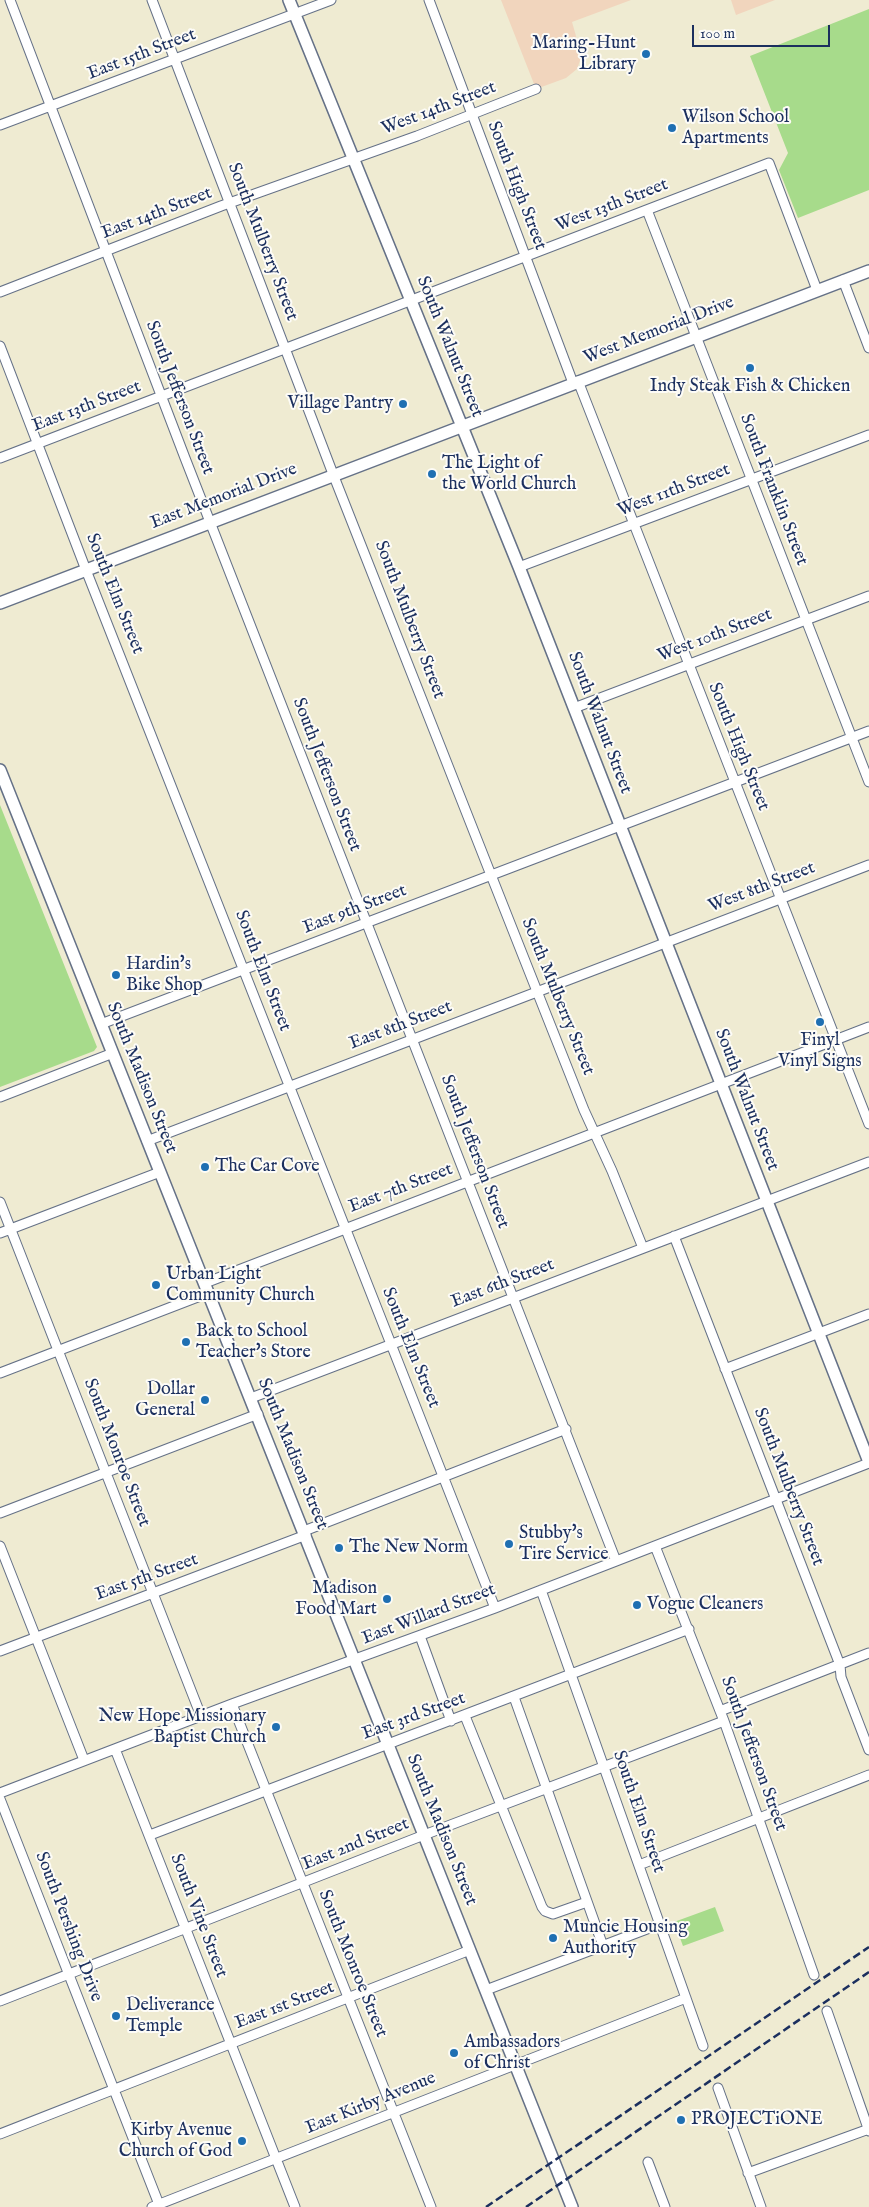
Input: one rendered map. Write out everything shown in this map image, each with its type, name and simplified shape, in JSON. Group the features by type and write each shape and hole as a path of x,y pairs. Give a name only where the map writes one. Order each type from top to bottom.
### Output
{"main road":[{"name":"South Walnut Street","path":"289,0 519,567 869,1462"},
{"name":"West Memorial Drive","path":"462,426 869,271"},
{"name":"East Memorial Drive","path":"0,604 462,426"},
{"name":"South Madison Street","path":"0,770 258,1414 572,2207"}],"street":[{"name":"South Jefferson Street","path":"10,0 161,396 616,1561"},
{"name":"South Mulberry Street","path":"152,0 285,348 491,875 594,1132 643,1248"},
{"name":"East 15th Street","path":"0,125 331,0"},
{"name":"South High Street","path":"429,0 525,257 634,524 869,1124"},
{"name":"West 14th Street","path":"354,158 536,90"},
{"name":"East 14th Street","path":"0,292 354,158"},
{"name":"West 13th Street","path":"411,300 769,163 817,290"},
{"name":"South Franklin Street","path":"647,210 869,782"},
{"path":"843,280 869,348"},
{"name":"East 13th Street","path":"0,458 411,300"},
{"name":"South Elm Street","path":"0,346 86,570 495,1608"},
{"name":"West 11th Street","path":"519,567 869,435"},
{"name":"West 10th Street","path":"574,708 869,596"},
{"name":"East 9th Street","path":"101,1024 869,731"},
{"name":"West 8th Street","path":"666,942 869,865"},
{"name":"East 8th Street","path":"148,1141 666,942"},
{"name":"East 7th Street","path":"0,1373 345,1228 869,1028"},
{"path":"0,1097 113,1053"},
{"name":"East 6th Street","path":"251,1398 869,1162"},
{"path":"0,1233 160,1172"},
{"name":"South Monroe Street","path":"0,1202 201,1716"},
{"name":"South Mulberry Street","path":"674,1236 840,1665 841,1676 869,1750"},
{"path":"725,1369 869,1314"},
{"path":"0,1514 258,1414"},
{"name":"East 5th Street","path":"0,1652 566,1429"},
{"name":"East Willard Street","path":"0,1793 232,1704 495,1608 869,1462"},
{"path":"0,1546 84,1760"},
{"name":"South Jefferson Street","path":"655,1546 724,1720 814,1975"},
{"name":"South Elm Street","path":"542,1590 703,2046"},
{"name":"East 3rd Street","path":"150,1835 465,1716 688,1629"},
{"path":"420,1636 451,1721"},
{"path":"720,1711 869,1653"},
{"path":"514,1697 603,1946"},
{"name":"South Monroe Street","path":"232,1704 431,2207"},
{"path":"465,1716 545,1911 553,1914 587,1902"},
{"name":"East 2nd Street","path":"0,2001 724,1720"},
{"name":"South Vine Street","path":"115,1749 295,2207"},
{"path":"639,1865 759,1816 869,1775"},
{"name":"South Pershing Drive","path":"0,1799 114,2090 157,2206"},
{"path":"486,1990 660,1924"},
{"name":"East 1st Street","path":"0,2134 470,1950"},
{"name":"East Kirby Avenue","path":"157,2206 276,2160 393,2111 686,1998"},
{"path":"748,2173 869,2130 827,2011"},
{"path":"718,2088 761,2207"},
{"path":"648,2162 665,2207"}],"shaded area":[{"path":"501,0 631,0 572,22 581,58 577,69 566,78 536,89"},
{"path":"731,0 775,0 736,15"}],"green space":[{"path":"869,9 869,190 798,218 779,170 788,153 750,56"},
{"path":"0,805 97,1047 94,1051 0,1087"},
{"path":"715,1907 724,1931 683,1946 674,1922"}],"railway":[{"path":"486,2207 869,1947"},
{"path":"526,2207 869,1972"}],"place":[{"name":"Maring-Hunt Library","path":"646,54"},
{"name":"Wilson School Apartments","path":"672,128"},
{"name":"Indy Steak Fish & Chicken","path":"750,368"},
{"name":"Village Pantry","path":"403,404"},
{"name":"The Light of the World Church","path":"432,474"},
{"name":"Hardin's Bike Shop","path":"116,975"},
{"name":"Finyl Vinyl Signs","path":"820,1022"},
{"name":"The Car Cove","path":"205,1167"},
{"name":"Urban Light Community Church","path":"156,1285"},
{"name":"Back to School Teacher's Store","path":"186,1342"},
{"name":"Dollar General","path":"205,1400"},
{"name":"Stubby's Tire Service","path":"509,1544"},
{"name":"The New Norm","path":"339,1548"},
{"name":"Madison Food Mart","path":"387,1599"},
{"name":"Vogue Cleaners","path":"637,1605"},
{"name":"New Hope Missionary Baptist Church","path":"276,1727"},
{"name":"Muncie Housing Authority","path":"553,1938"},
{"name":"Deliverance Temple","path":"116,2016"},
{"name":"Ambassadors of Christ","path":"454,2053"},
{"name":"PROJECTiONE","path":"681,2120"},
{"name":"Kirby Avenue Church of God","path":"242,2141"}]}
